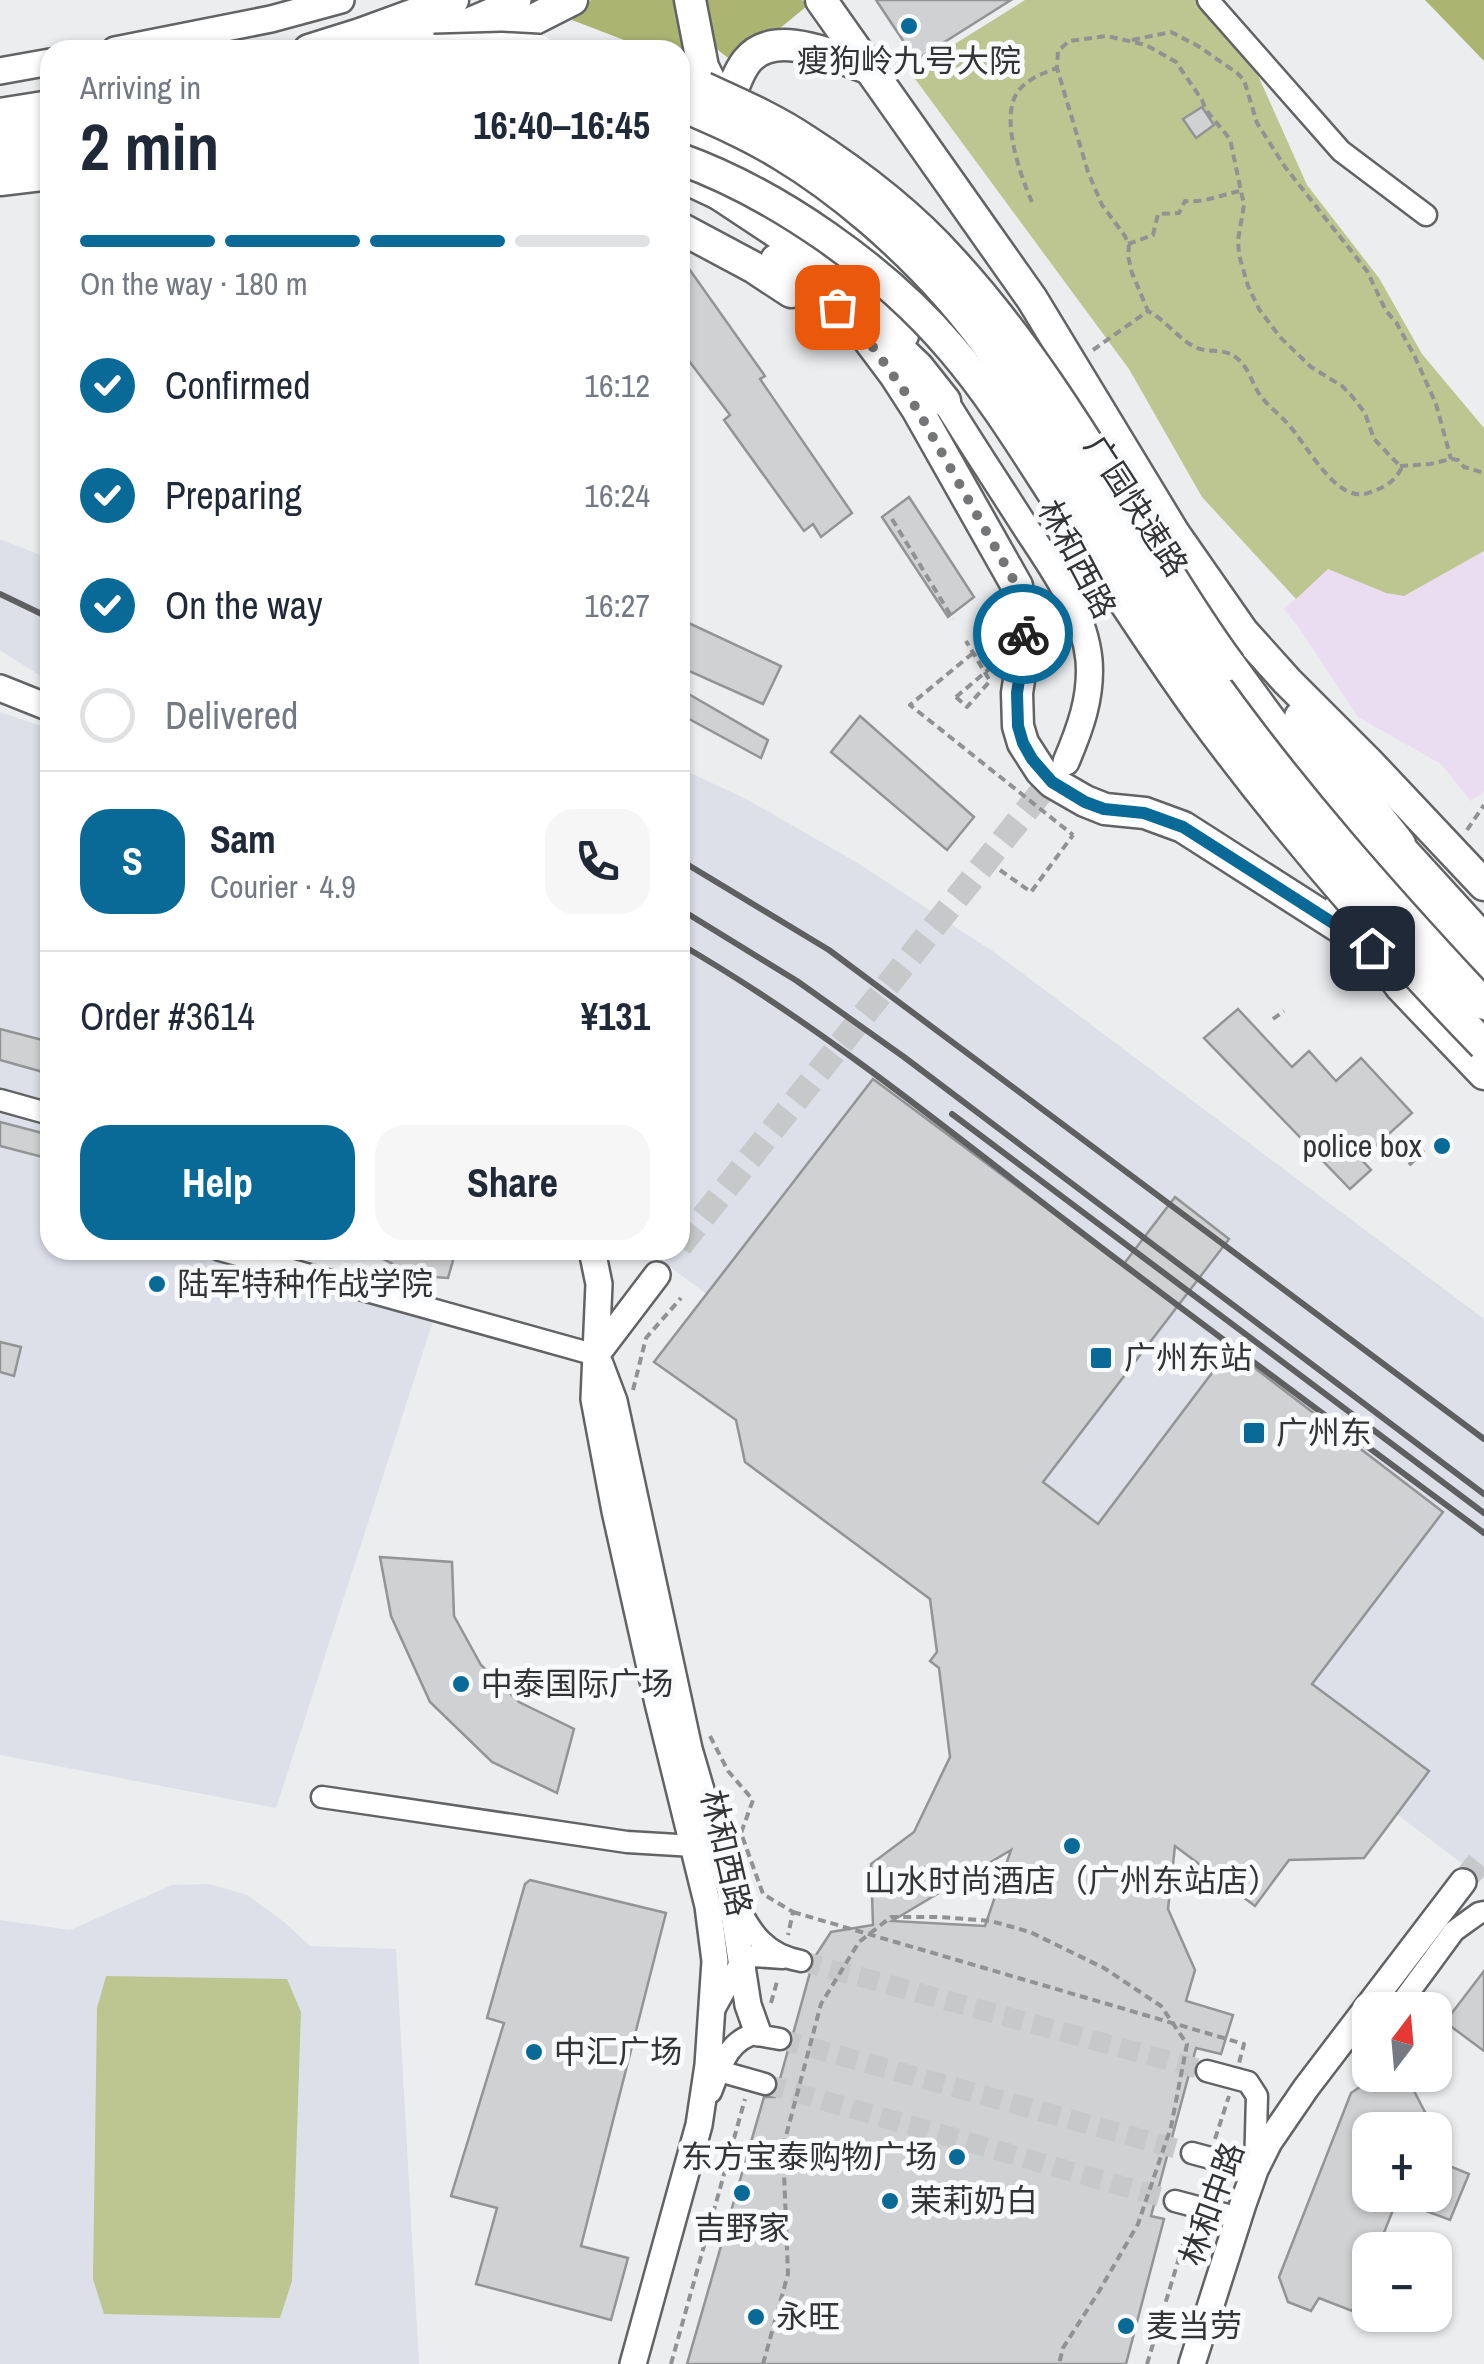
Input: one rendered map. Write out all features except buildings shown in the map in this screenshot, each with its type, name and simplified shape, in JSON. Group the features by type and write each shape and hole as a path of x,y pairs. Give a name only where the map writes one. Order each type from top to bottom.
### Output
{"highway":[{"path":"341,40 452,0"},
{"path":"486,40 572,0"},
{"path":"690,0 703,67 725,112 799,194"},
{"path":"829,6 1032,299 1174,534 1312,734 1400,844"},
{"path":"725,112 745,63 768,46 790,44 871,69"},
{"path":"690,82 804,138 883,195 949,257 1023,347 1200,624 1288,744 1366,837 1484,962"},
{"path":"0,114 40,108"},
{"name":"广园快速路","path":"690,110 739,132 813,176 897,244 951,299 1013,382 1233,711 1343,850 1484,1004"},
{"path":"690,141 799,194 886,257 954,328 1034,434 1132,589 1144,611 1167,686 1401,987 1484,1074"},
{"path":"0,161 40,154"},
{"name":"广园快速路","path":"690,164 767,199 807,224 880,280 950,347 1011,429 1158,654 1210,726 1320,863 1484,1044"},
{"path":"0,183 40,177"},
{"path":"690,180 954,328"},
{"path":"711,189 811,255 876,308 927,366 945,401"},
{"path":"690,216 776,260 852,309 891,339 945,401"},
{"path":"690,233 796,296 850,344 1017,586"},
{"path":"776,260 837,307 895,375 1017,586 1023,635 1018,726 1023,743 1041,772 1085,802 1104,809 1144,813 1183,827 1372,948"},
{"path":"1243,632 1484,885"},
{"path":"1230,665 1400,844"}],"main road":[{"path":"154,40 271,10 341,0"},
{"path":"419,40 518,0"},
{"path":"0,71 40,64"},
{"path":"0,138 40,131"},
{"name":"林和西路","path":"945,401 1059,582 1084,634 1089,693 1082,726 1066,762"},
{"path":"0,688 40,704"},
{"path":"1400,844 1484,936"},
{"name":"林和西路","path":"594,1260 599,1284 594,1399 615,1511 708,1906 715,1982 700,2125 633,2364"},
{"path":"596,1355 657,1275"},
{"name":"林和西路","path":"596,1355 614,1401 689,1749 730,1890 748,2005 769,2036"},
{"name":"林和中路","path":"1386,1992 1463,1882"},
{"name":"林和中路","path":"1192,2364 1255,2170 1289,2112 1352,2038"}],"street":[{"path":"1208,0 1341,151 1426,215"},
{"path":"0,1100 40,1111"},
{"path":"256,1260 596,1355"},
{"path":"322,1796 627,1842 694,1846"},
{"path":"714,2010 742,1963 753,1956 792,1960 758,1938 730,1890"},
{"path":"1409,1992 1454,1931 1484,1912"},
{"path":"700,2125 724,2058 748,2034 769,2036"},
{"path":"719,2071 765,2084"},
{"path":"1201,2155 1255,2170 1257,2096 1248,2082 1207,2071"},
{"path":"1185,2203 1239,2218"}],"path":[{"path":"1128,41 1171,32 1198,46 1244,80 1257,123 1285,167 1367,271 1386,311 1396,322 1436,404 1451,459"},
{"path":"1094,36 1128,41 1161,52 1176,62 1230,139 1244,204 1239,255 1259,308 1280,337 1311,367 1351,395 1365,413 1374,439 1400,466 1394,480 1364,495 1355,496 1343,490 1261,397 1243,363 1220,350 1198,348 1148,310 1132,273 1126,236 1102,205 1088,172 1057,68 1058,50 1069,41 1094,36"},
{"path":"1032,202 1011,128 1014,96 1032,79 1057,68"},
{"path":"1128,244 1153,235 1158,214 1179,213 1185,201 1214,200 1242,191"},
{"path":"1071,362 1148,310"},
{"path":"1400,466 1451,459 1484,473"},
{"path":"892,519 953,620"},
{"path":"966,640 990,681 967,707 956,698 1001,659 990,639 910,705 1073,835 1031,892 1000,870"},
{"path":"1467,832 1484,805"},
{"path":"1274,1018 1284,1011"},
{"path":"1409,1165 1424,1150"},
{"path":"793,1912 1244,2044 1201,2155"},
{"path":"764,2364 788,2274 783,2147 821,2004 858,1942 891,1917 991,1921 1030,1932 1104,1968 1161,2006 1186,2044 1172,2127 1138,2224 1063,2348 1058,2364"},
{"path":"1147,2364 1185,2203"}],"shaded area":[{"path":"0,539 40,555 40,676 0,650"},
{"path":"1484,551 1484,791 1471,801 1441,764 1358,717 1284,609 1328,569 1386,593 1404,596"},
{"name":"陆军特种作战学院","path":"0,712 40,726 40,1260 229,1260 434,1318 276,1808 0,1755"},
{"name":"广州东站","path":"690,773 748,800 856,862 994,952 1484,1319 1484,1880 661,1260 690,1260"},
{"path":"210,1884 247,1895 310,1946 396,1949 419,2364 0,2364 0,1920 70,1930 172,1885"}],"green space":[{"path":"591,0 676,0 685,40 624,40 572,20"},
{"path":"698,0 802,0 807,6 732,61 704,39"},
{"path":"1025,0 1196,0 1252,62 1307,185 1379,278 1422,354 1484,428 1484,551 1404,596 1386,593 1328,569 1296,599 1202,497 1129,369 910,72"},
{"path":"1425,0 1484,0 1484,61"},
{"path":"106,1976 287,1979 301,2012 292,2281 280,2318 104,2314 93,2279 97,2008"}],"tunnel":[{"path":"690,1233 1062,766"},
{"path":"1463,1882 1484,1856"},
{"path":"801,1961 1207,2071"},
{"path":"780,2039 1192,2153"},
{"path":"765,2084 1175,2201"}],"railway":[{"path":"0,594 40,613"},
{"path":"690,866 829,950 1484,1439"},
{"path":"690,915 797,981 904,1057 1484,1494"},
{"path":"690,950 879,1077 1484,1533"},
{"path":"952,1114 1484,1513"}],"way so far":[{"path":"837,307 865,336 917,409 1017,586 1023,634"}],"place":[{"name":"瘦狗岭九号大院","path":"909,26"},
{"name":"police box","path":"1442,1146"},
{"name":"陆军特种作战学院","path":"157,1284"},
{"name":"广州东站","path":"1101,1358"},
{"name":"广州东","path":"1254,1433"},
{"name":"中泰国际广场","path":"461,1684"},
{"name":"山水时尚酒店（广州东站店）","path":"1072,1846"},
{"name":"中汇广场","path":"534,2052"},
{"name":"东方宝泰购物广场","path":"957,2157"},
{"name":"吉野家","path":"742,2193"},
{"name":"茉莉奶白","path":"890,2201"},
{"name":"永旺","path":"756,2317"},
{"name":"麦当劳","path":"1126,2326"}],"route":[{"path":"1023,634 1018,726 1032,759 1052,782 1104,809 1144,813 1183,827 1372,948"}]}
